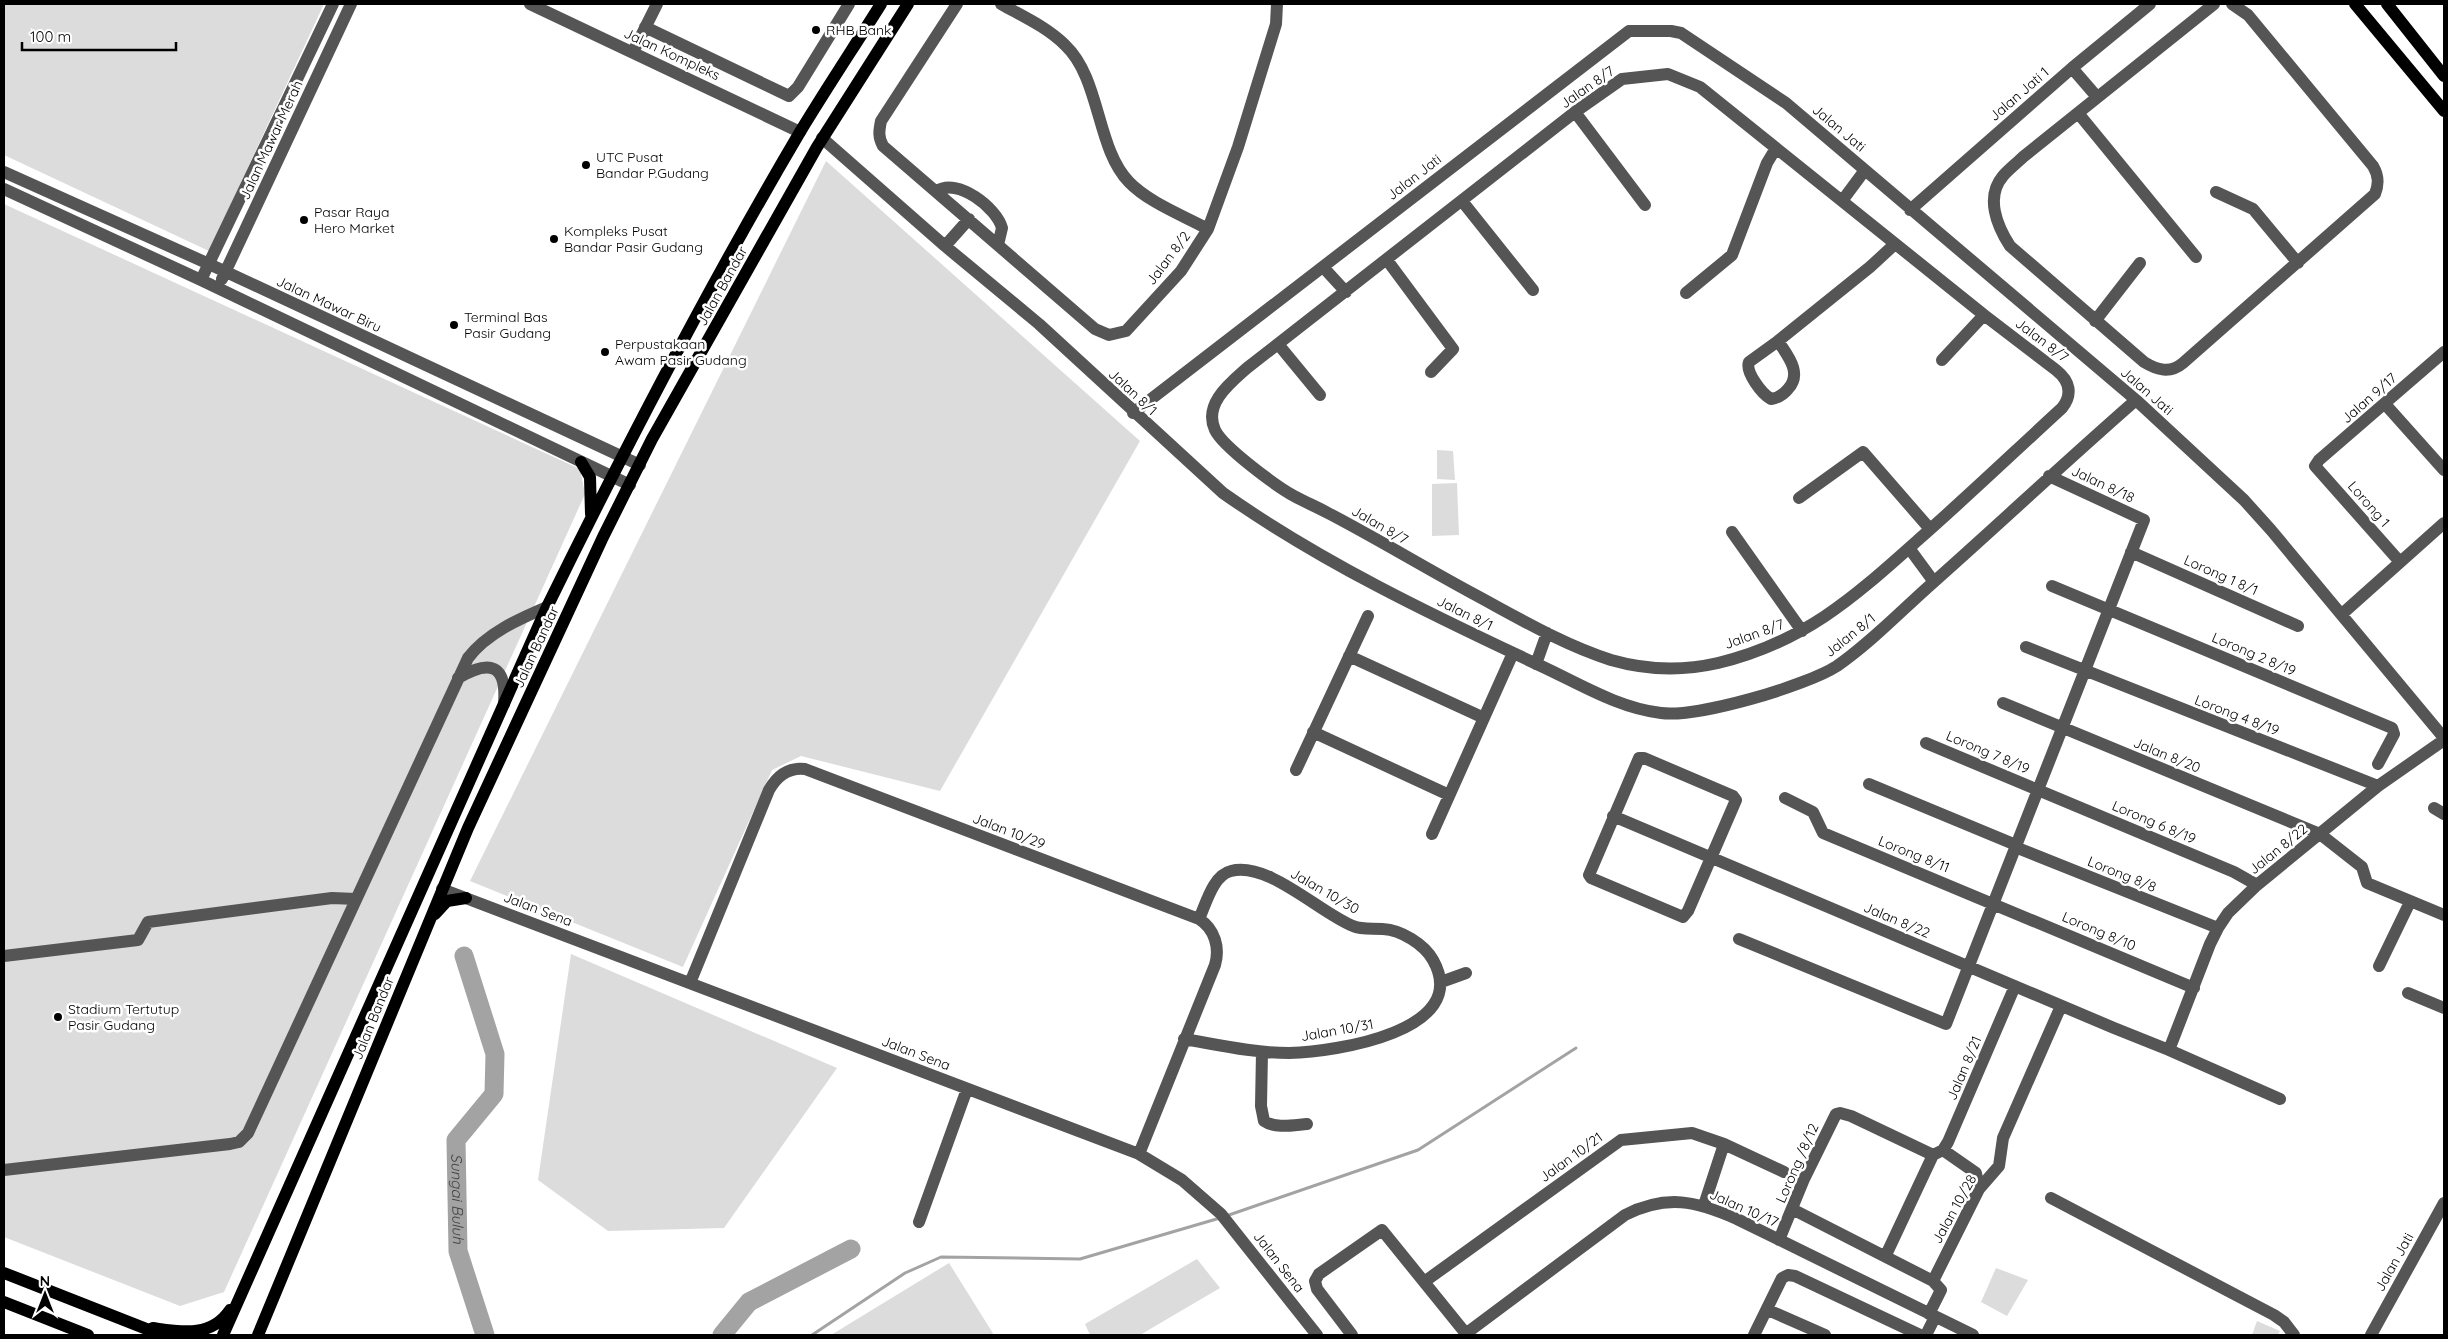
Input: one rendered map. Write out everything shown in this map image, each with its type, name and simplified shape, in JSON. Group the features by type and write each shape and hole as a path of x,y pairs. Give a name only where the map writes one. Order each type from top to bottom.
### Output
{"main road":[{"name":"Jalan Bandar","path":"238,1298 547,607 590,519 703,304 800,132 881,4"},
{"name":"Jalan Bandar","path":"258,1335 468,828 630,485 822,138 908,4"},
{"path":"2355,4 2444,111"},
{"path":"2388,4 2444,76"},
{"path":"581,462 590,477 590,519"},
{"path":"409,915 431,890 442,889 434,876 441,844"},
{"path":"428,923 447,901 466,898"},
{"path":"4,1272 162,1335"},
{"path":"140,1327 183,1332 208,1330 227,1315 238,1298"},
{"path":"223,1335 238,1298"},
{"path":"4,1302 88,1335"},
{"path":"266,1335 268,1310"}],"street":[{"name":"Jalan Mawar Merah","path":"201,280 333,4"},
{"name":"Jalan Mawar Merah","path":"218,288 351,4"},
{"name":"Jalan Kompleks","path":"530,4 800,132"},
{"path":"633,52 657,4"},
{"path":"645,27 789,96 798,87 849,4"},
{"name":"Jalan 8/2","path":"957,4 901,87 881,121 878,134 883,146 1095,329 1104,334 1114,335 1126,331 1181,271 1208,229 1238,147 1266,58 1276,24 1277,4"},
{"path":"1001,4 1048,31 1066,45 1075,57 1084,72 1110,146 1129,182 1145,194 1208,229"},
{"name":"Jalan Jati 1","path":"1910,210 2072,68 2150,4"},
{"path":"2214,4 2097,97 2003,176 1998,185 1994,203 1997,223 2010,246 2096,322 2154,368 2169,370 2176,368 2375,194 2378,185 2377,172 2248,15 2232,4"},
{"name":"Jalan Jati","path":"1133,413 1601,51 1632,30 1674,31 1685,34 1786,103 2136,400 2244,500 2342,614 2444,739"},
{"path":"2072,68 2097,97"},
{"name":"Jalan 8/7","path":"1671,74 1700,87 1984,315 2062,374 2069,387 2069,395 2062,408 1930,530 1848,601 1802,632 1763,649 1719,662 1665,668 1649,668 1610,659 1573,646 1292,495 1242,458 1220,437 1213,424 1213,411 1220,393 1247,368 1575,112 1622,79 1671,74"},
{"path":"1575,112 1645,205"},
{"path":"2078,113 2196,257"},
{"name":"Jalan 8/1","path":"822,138 945,246 1038,324 1133,413 1223,493 1255,516 1374,584 1513,653 1629,707 1664,714 1699,712 1794,686 1830,670 1858,650 2049,476 2136,400"},
{"path":"1686,293 1732,255 1767,163 1776,148"},
{"path":"1842,201 1866,170"},
{"name":"Jalan Mawar Biru","path":"4,172 209,264 640,465"},
{"path":"937,191 945,186 957,187 969,193 993,213 1001,225 1002,235 998,245"},
{"path":"4,189 218,288 630,485"},
{"path":"2216,192 2252,209 2298,263"},
{"path":"1462,201 1533,290"},
{"path":"945,246 969,219"},
{"path":"1778,342 1870,267 1895,244"},
{"path":"1386,260 1453,349 1431,372"},
{"path":"2096,322 2140,263"},
{"path":"1323,266 1346,292"},
{"path":"1942,360 1984,315"},
{"path":"1278,344 1320,395"},
{"name":"Jalan 9/17","path":"2315,466 2319,460 2444,352"},
{"path":"2385,404 2444,470"},
{"path":"1799,498 1863,452 1930,530"},
{"name":"Lorong 1","path":"2315,466 2400,562"},
{"name":"Jalan 8/18","path":"2049,476 2144,520 2131,552"},
{"path":"2342,614 2444,523"},
{"path":"1732,532 1802,632"},
{"path":"1909,548 1934,582"},
{"path":"1739,939 1946,1024 2131,552"},
{"name":"Lorong 1 8/1","path":"2131,552 2298,626"},
{"name":"Lorong 2 8/19","path":"2052,586 2394,729 2394,734 2378,764"},
{"path":"4,1170 230,1144 243,1139 248,1134 468,658 480,644 524,617 547,607"},
{"path":"1296,770 1368,616"},
{"path":"1536,664 1548,633"},
{"name":"Lorong 4 8/19","path":"2026,647 2378,786"},
{"path":"1432,834 1513,653"},
{"path":"1349,656 1484,718"},
{"path":"458,678 476,668 491,669 502,677 504,683 504,705"},
{"name":"Jalan 8/20","path":"2003,703 2320,834 2362,867 2367,883 2444,915"},
{"path":"1313,732 1449,795"},
{"name":"Jalan 8/22","path":"2169,1050 2218,928 2228,913 2257,885 2378,786 2444,739"},
{"name":"Lorong 7 8/19","path":"1926,743 2038,790"},
{"path":"1642,758 1735,798 1734,805 1687,914 1681,916 1590,877 1589,872 1614,816 1638,760 1642,758"},
{"name":"Jalan 10/29","path":"690,983 769,790 779,776 793,769 805,769 1199,919"},
{"path":"1869,784 2016,846"},
{"name":"Lorong 6 8/19","path":"2038,790 2234,872 2257,885"},
{"name":"Lorong 8/11","path":"1785,798 1813,812 1823,833 1993,902"},
{"name":"Jalan 8/22","path":"1614,816 1968,967 2169,1050 2280,1099"},
{"name":"Lorong 8/8","path":"2016,846 2218,928"},
{"name":"Jalan 10/30","path":"1199,919 1212,889 1223,874 1230,871 1250,870 1285,886 1353,926 1390,930 1413,940 1432,958 1441,982"},
{"name":"Jalan Sena","path":"442,889 1139,1154 1182,1180 1221,1214 1317,1335"},
{"path":"4,956 138,940 148,922 332,898 356,899"},
{"name":"Lorong 8/10","path":"1993,902 2194,988"},
{"path":"2379,966 2410,902"},
{"path":"1139,1154 1218,952 1213,935 1204,922 1199,919"},
{"path":"1441,982 1466,973"},
{"name":"Jalan 10/31","path":"1184,1039 1262,1052 1300,1052 1369,1040 1396,1032 1429,1012 1440,995 1441,982"},
{"name":"Jalan 8/21","path":"1886,1255 1938,1153 2015,986"},
{"path":"2408,993 2444,1008"},
{"name":"Jalan 10/28","path":"1933,1281 1979,1189 1999,1166 2003,1138 2061,1006"},
{"path":"1262,1052 1261,1106 1264,1121 1268,1124 1282,1126 1307,1124"},
{"path":"919,1222 967,1089"},
{"name":"Lorong /8/12","path":"1779,1240 1834,1118 1840,1113 1938,1153"},
{"name":"Jalan 10/21","path":"1424,1282 1620,1140 1692,1133 1724,1144 1784,1172"},
{"path":"1704,1205 1724,1144"},
{"path":"1938,1153 1974,1171 1979,1189"},
{"path":"2051,1198 2274,1315 2284,1322 2294,1335"},
{"name":"Jalan 10/17","path":"1466,1335 1625,1215 1646,1205 1668,1201 1704,1205 1973,1335"},
{"name":"Jalan Jati","path":"2376,1334 2444,1202"},
{"path":"1792,1209 1886,1255 1933,1281 1941,1290 1926,1335"},
{"path":"1352,1335 1317,1289 1315,1280 1319,1274 1382,1230 1466,1335"},
{"path":"1754,1335 1768,1310 1782,1278 1788,1275 1795,1276 1920,1335"},
{"path":"1768,1310 1825,1335"}],"shaded area":[{"path":"4,4 324,4 209,251 4,155"},
{"path":"826,161 1140,441 940,791 801,756 772,770 683,967 470,881"},
{"path":"4,204 580,469 585,494 224,1292 180,1306 4,1237"},
{"path":"1437,450 1453,451 1455,480 1437,479"},
{"path":"1457,483 1459,535 1432,536 1432,484"},
{"path":"571,954 837,1068 724,1228 608,1231 538,1180"},
{"path":"1197,1259 1220,1288 1140,1335 1090,1335 1085,1324"},
{"path":"949,1263 994,1335 831,1335"},
{"path":"1996,1268 2028,1280 2007,1316 1981,1302"},
{"path":"2257,1321 2280,1331 2278,1335 2252,1335"}],"waterway":[{"name":"Sungai Buluh","path":"464,956 495,1054 494,1094 456,1140 458,1251 485,1335"},
{"path":"1226,1216 1418,1150 1576,1048"},
{"path":"812,1335 905,1273 941,1257 1080,1259 1220,1218"},
{"path":"722,1335 749,1302 851,1249"}],"place":[{"name":"RHB Bank","path":"816,30"},
{"name":"UTC Pusat Bandar P.Gudang","path":"586,165"},
{"name":"Pasar Raya Hero Market","path":"304,220"},
{"name":"Kompleks Pusat Bandar Pasir Gudang","path":"554,239"},
{"name":"Terminal Bas Pasir Gudang","path":"454,325"},
{"name":"Perpustakaan Awam Pasir Gudang","path":"605,352"},
{"name":"Stadium Tertutup Pasir Gudang","path":"58,1017"}]}
